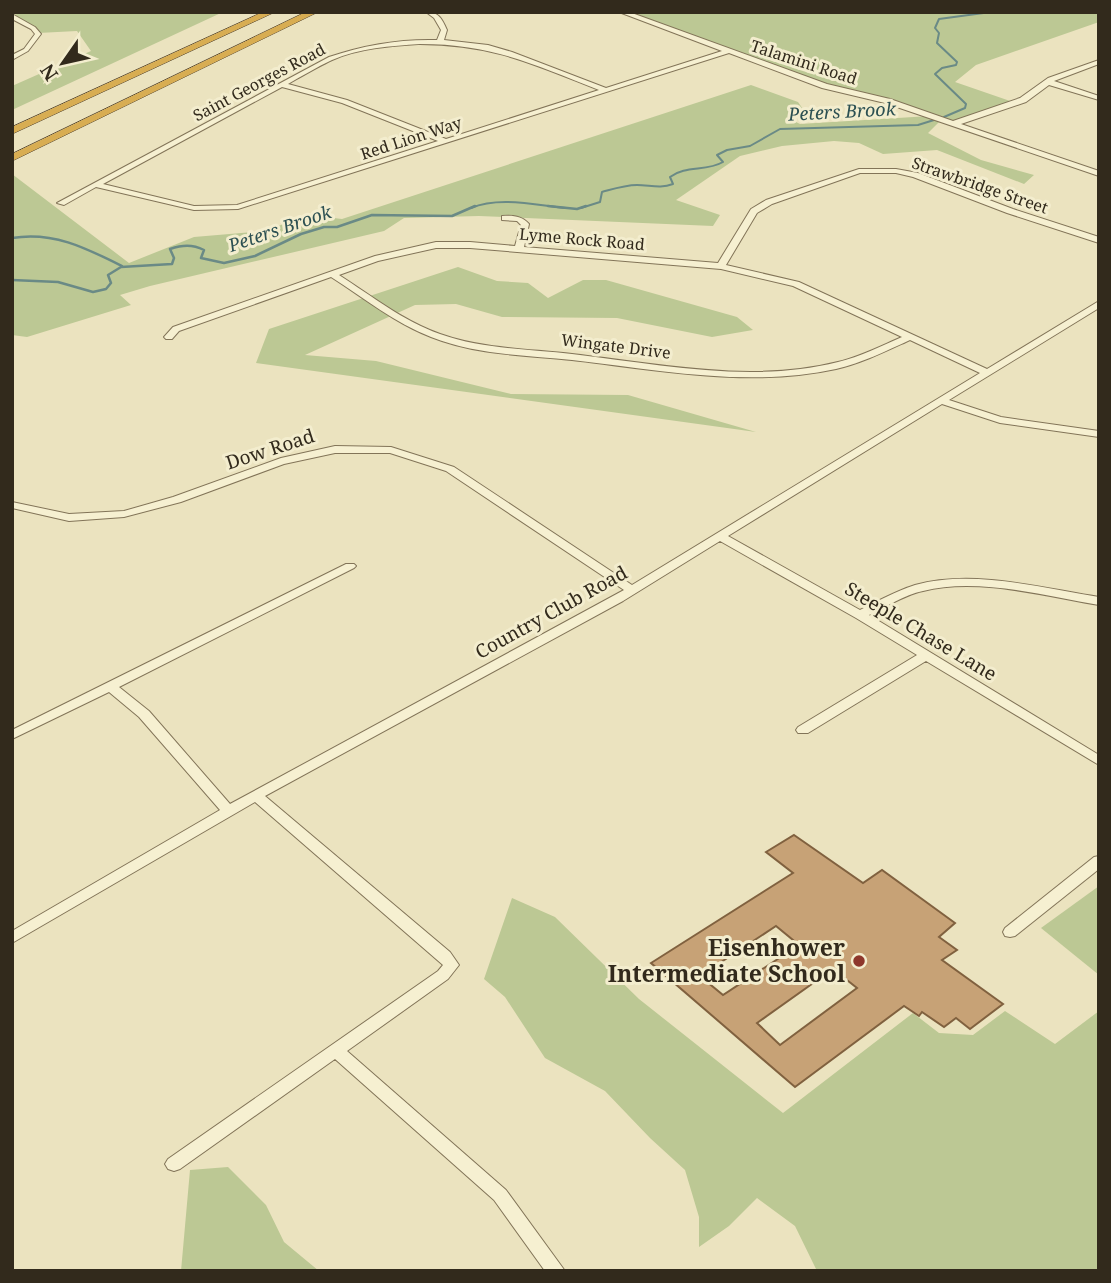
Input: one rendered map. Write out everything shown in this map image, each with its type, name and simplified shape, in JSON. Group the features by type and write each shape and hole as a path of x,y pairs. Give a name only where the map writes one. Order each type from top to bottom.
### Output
{"highway":[{"path":"12,118 251,12"},
{"path":"12,128 271,12"},
{"path":"12,145 293,12"},
{"path":"12,159 314,12"},
{"path":"12,128 217,27"}],"street":[{"path":"429,12 437,17 444,30 439,43"},
{"name":"Talamini Road","path":"622,12 836,90 887,101 1099,174"},
{"path":"12,16 38,34 26,50 12,58"},
{"name":"Saint Georges Road","path":"61,203 331,58 352,51 393,44 475,45 513,54 605,90"},
{"name":"Red Lion Way","path":"97,185 194,208 223,209 323,181 729,51"},
{"path":"953,124 1023,100 1048,82 1099,62"},
{"path":"1048,82 1099,98"},
{"path":"281,85 352,102 445,141"},
{"name":"Strawbridge Street","path":"721,266 754,211 837,176 866,170 915,175 1099,240"},
{"path":"505,218 519,219 525,224 519,249"},
{"name":"Lyme Rock Road","path":"169,337 176,329 331,274 418,247 450,244 721,266 783,279 988,373"},
{"name":"Wingate Drive","path":"331,274 420,328 445,339 524,352 715,373 772,374 827,368 863,357 909,337"},
{"name":"Country Club Road","path":"12,938 256,795 632,590 1099,304"},
{"path":"943,401 975,415 1027,426 1099,434"},
{"name":"Dow Road","path":"12,505 66,517 128,514 177,500 291,456 337,448 388,449 430,459 450,469 632,590"},
{"name":"Steeple Chase Lane","path":"722,537 860,615 1099,761"},
{"path":"12,735 350,566"},
{"path":"860,615 918,587 941,584 1006,588 1099,601"},
{"path":"803,730 926,655"},
{"path":"110,685 144,714 228,811"},
{"path":"174,1164 443,975 451,965 445,956 256,795"},
{"path":"1010,932 1099,861"},
{"path":"336,1050 500,1195 556,1271"}],"green space":[{"path":"25,12 223,12 12,110 12,86 91,51 77,31 38,33 13,15"},
{"path":"646,12 1099,12 1099,22 976,65 955,82 1013,102 955,125 941,120 928,133 981,160 1034,175 1024,184 937,150 883,154 859,143 834,141 782,146 740,156 676,200 720,215 713,226 479,216 404,218 384,231 150,286 120,295 131,305 27,337 12,335 12,174 129,263 194,237 264,231 309,215 342,219 751,85 798,102 805,112 792,120 800,124 930,116 837,88 635,15"},
{"path":"458,267 497,281 528,283 548,298 583,280 606,280 737,317 753,330 712,337 617,318 502,317 456,304 415,305 305,355 376,361 511,394 628,395 756,432 256,363 269,329"},
{"path":"1099,886 1099,975 1041,928"},
{"path":"512,898 555,917 639,999 783,1113 913,1013 939,1033 973,1035 1005,1011 1055,1044 1099,1011 1099,1271 824,1271 816,1269 795,1226 757,1198 729,1226 699,1247 699,1217 685,1170 605,1091 545,1058 505,997 484,979"},
{"path":"228,1167 266,1205 284,1242 319,1271 181,1271 190,1170"}],"building":[{"name":"Eisenhower Intermediate School","path":"794,835 863,883 882,870 955,923 939,937 957,950 942,960 1003,1004 970,1029 956,1018 944,1027 922,1012 919,1016 904,1006 795,1087 651,963 793,873 766,852","holes":["776,926 799,945 723,995 700,976","833,969 857,988 780,1045 757,1023"]}],"waterway":[{"name":"Peters Brook","path":"944,117 965,108 966,104 935,74 942,68 956,65 957,62 937,43 939,33 935,28 939,19 991,12"},
{"name":"Peters Brook","path":"581,208 600,202 602,192 615,188 673,184 670,177 676,173 716,165 723,162 717,155 727,150 750,146 780,129 918,125 934,120"},
{"name":"Peters Brook","path":"471,208 505,202 548,206"},
{"name":"Peters Brook","path":"12,280 58,282 93,292 106,289 111,283 108,275 121,267 172,264 174,258 170,249 191,246 200,248 204,250 201,258 224,263 255,256 301,234 324,227 337,227 372,215 452,216 475,206"},
{"name":"Peters Brook","path":"548,206 577,209 586,206"},
{"name":"Peters Brook","path":"548,206 566,208"},
{"path":"12,238 27,236 55,239 82,247 122,266"}],"place":[{"name":"Eisenhower Intermediate School","path":"859,961"}]}
